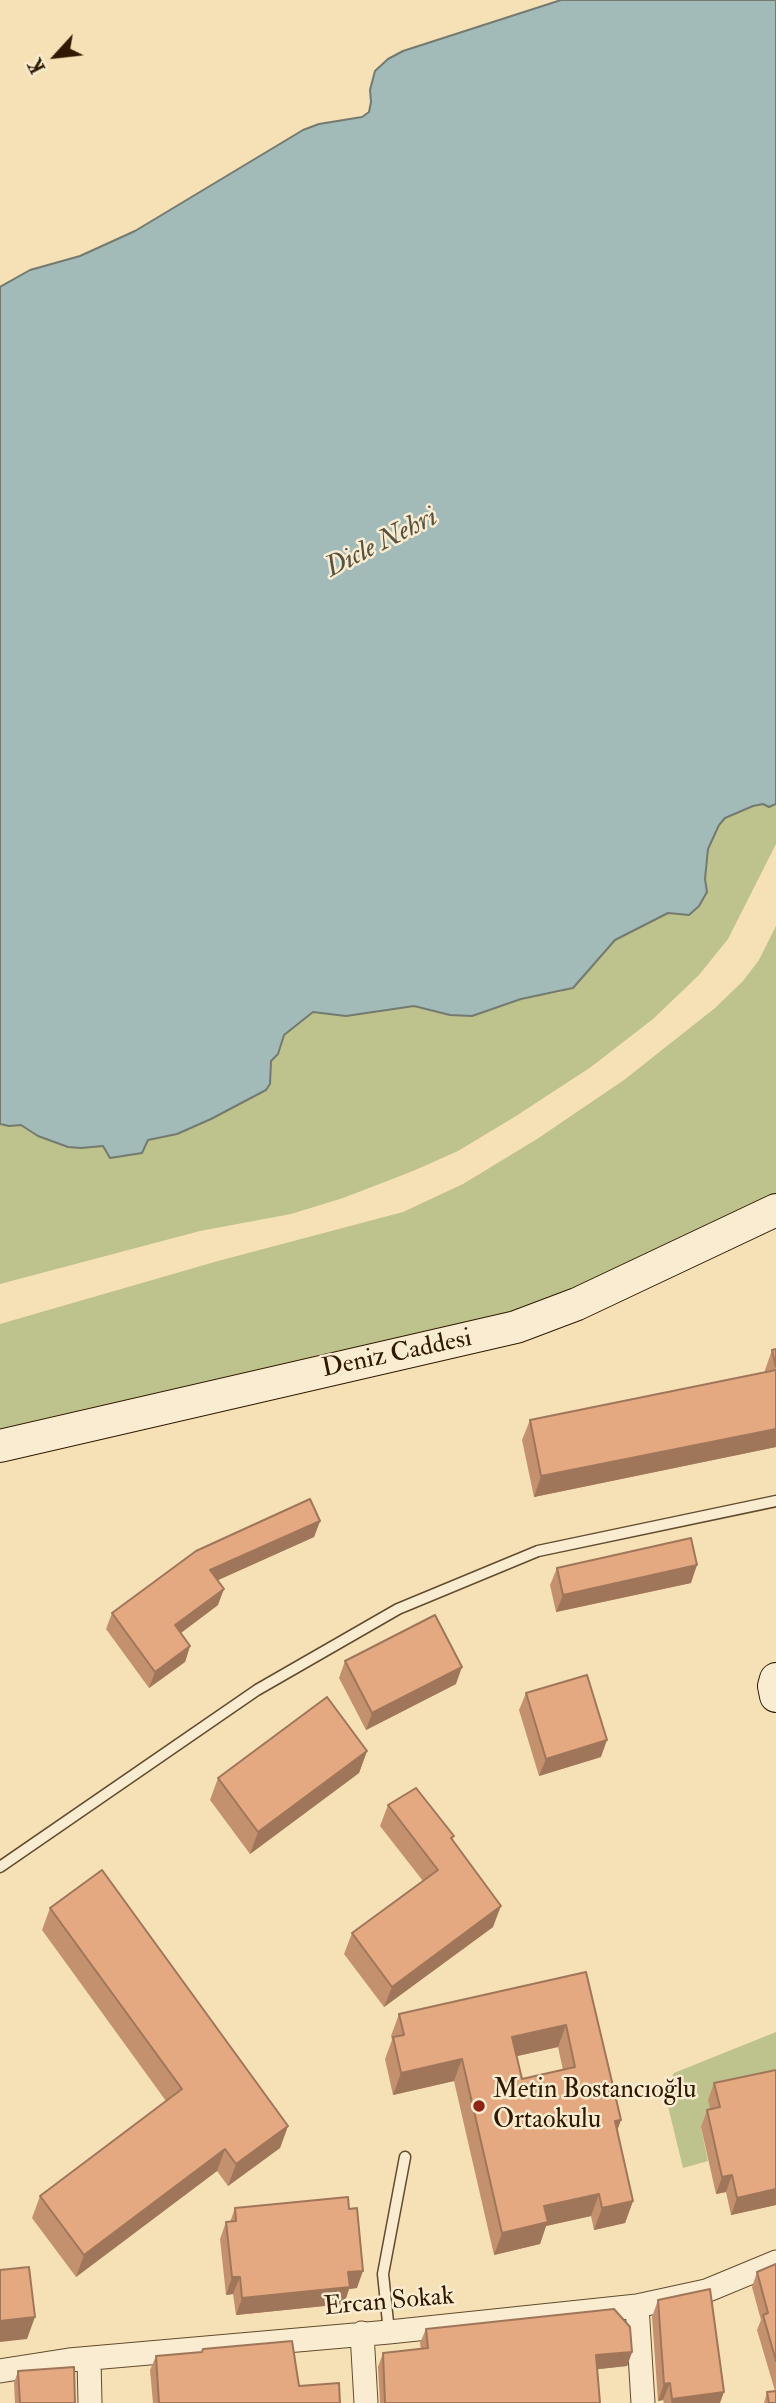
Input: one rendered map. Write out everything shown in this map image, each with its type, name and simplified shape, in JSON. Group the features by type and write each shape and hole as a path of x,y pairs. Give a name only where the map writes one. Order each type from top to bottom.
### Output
{"street":[{"name":"Deniz Caddesi","path":"0,1446 516,1327 577,1304 776,1210"},
{"path":"776,1679 776,1696"},
{"name":"Ercan Sokak","path":"0,2371 89,2358 389,2332 638,2305 706,2291 776,2262"},
{"path":"638,2305 643,2403"},
{"path":"362,2333 366,2403"},
{"path":"89,2358 90,2403"}],"lane":[{"path":"0,1867 257,1690 398,1609 538,1551 776,1501"},
{"path":"389,2332 383,2274 405,2157"}],"green space":[{"path":"763,804 776,804 776,844 728,939 699,975 653,1019 591,1067 516,1116 458,1151 343,1198 291,1214 200,1231 0,1284 0,1124 21,1125 38,1136 80,1148 104,1146 143,1150 148,1140 211,1119 251,1098 270,1084 271,1061 278,1054 284,1034 313,1012 414,1005 433,1011 472,1016 521,999 561,992 615,940 655,918 668,913 678,915 707,892 705,879 708,849 719,825 725,818"},
{"path":"776,926 776,1210 577,1304 0,1446 0,1324 218,1261 403,1212 463,1184 537,1139 624,1080 715,1008 743,981 759,960"},
{"path":"776,2032 776,2102 701,2128 708,2161 683,2168 664,2090 674,2073"}],"water":[{"name":"Dicle Nehri","path":"561,0 776,0 776,804 769,807 763,804 753,806 725,818 708,849 705,879 707,892 699,906 689,915 668,913 615,940 573,988 521,999 472,1016 450,1015 414,1006 346,1016 313,1012 284,1035 278,1054 271,1061 270,1084 266,1090 177,1134 148,1140 142,1153 110,1158 103,1146 68,1147 38,1136 21,1125 0,1124 0,287 30,270 80,256 135,231 303,130 319,124 362,117 369,112 370,90 375,71 388,59 403,51"}],"building":[{"path":"776,1349 776,1367 772,1350"},
{"path":"776,1370 776,1429 541,1476 530,1420"},
{"path":"310,1499 320,1521 210,1570 224,1589 175,1625 190,1646 155,1672 112,1613 196,1551"},
{"path":"691,1538 697,1565 563,1595 557,1568"},
{"path":"435,1615 462,1667 372,1713 345,1661"},
{"path":"587,1675 607,1740 546,1759 526,1693"},
{"path":"327,1697 367,1751 258,1832 218,1778"},
{"path":"416,1788 454,1836 451,1838 501,1906 392,1987 352,1933 438,1870 388,1805"},
{"path":"102,1870 288,2126 236,2164 225,2149 84,2255 40,2196 182,2089 50,1908"},
{"path":"586,1972 621,2120 615,2121 633,2201 602,2208 599,2194 544,2206 548,2222 502,2233 462,2059 401,2073 393,2037 404,2035 399,2014","holes":["566,2025 575,2067 522,2079 512,2037"]},
{"path":"776,2070 776,2189 737,2198 732,2175 722,2177 707,2110 720,2107 714,2083"},
{"path":"348,2197 349,2209 357,2208 363,2271 348,2272 350,2287 242,2298 240,2277 232,2277 226,2222 236,2221 235,2208"},
{"path":"776,2264 776,2361 763,2315 768,2313 757,2272"},
{"path":"29,2267 35,2317 0,2321 0,2270"},
{"path":"710,2289 724,2392 672,2399 670,2383 664,2384 658,2300"},
{"path":"614,2309 630,2327 632,2352 596,2355 600,2403 385,2403 383,2353 428,2348 426,2329"},
{"path":"292,2341 299,2386 339,2383 340,2403 159,2403 156,2356"},
{"path":"74,2367 75,2403 20,2403 18,2371"},
{"path":"776,2391 776,2403 769,2403 767,2392"}],"place":[{"name":"Metin Bostancıoğlu Ortaokulu","path":"479,2106"}]}
